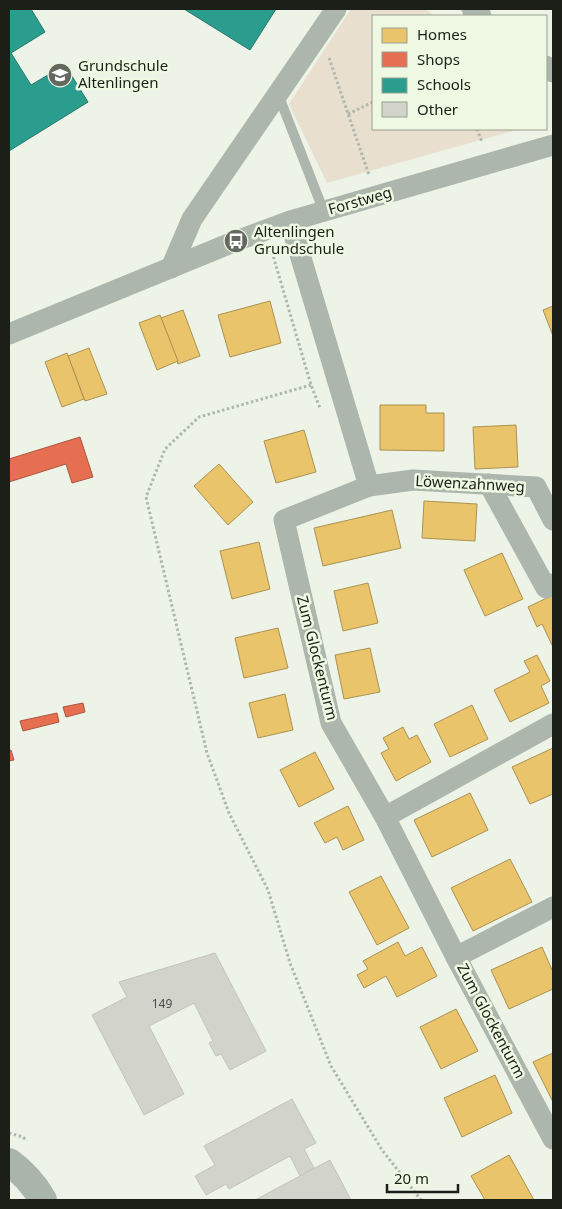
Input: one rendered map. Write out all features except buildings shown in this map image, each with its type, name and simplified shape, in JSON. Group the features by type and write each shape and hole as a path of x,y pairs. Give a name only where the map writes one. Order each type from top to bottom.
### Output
{"main road":[{"path":"9,1162 37,1190 43,1200"}],"street":[{"path":"171,268 192,219 336,9"},
{"name":"Forstweg","path":"9,334 290,222 553,145"},
{"path":"290,222 369,486"},
{"name":"Löwenzahnweg","path":"369,486 413,480 536,488 553,520"},
{"path":"489,484 546,588 553,584"},
{"name":"Zum Glockenturm","path":"369,486 284,520 331,723 385,817 456,957 553,1136"},
{"path":"385,817 553,724"},
{"path":"456,957 553,907"}],"lane":[{"path":"278,94 324,212"}],"path":[{"path":"320,32 376,197"},
{"path":"348,114 372,102"},
{"path":"311,385 199,417 165,449 146,497 207,754 229,813 268,890 290,963 331,1066 382,1150 421,1200"}],"shaded area":[{"path":"351,9 425,9 434,15 372,15 372,130 514,130 327,183 289,104"}],"place":[{"name":"Grundschule Altenlingen","path":"60,75"},
{"name":"Altenlingen Grundschule","path":"236,241"}]}
